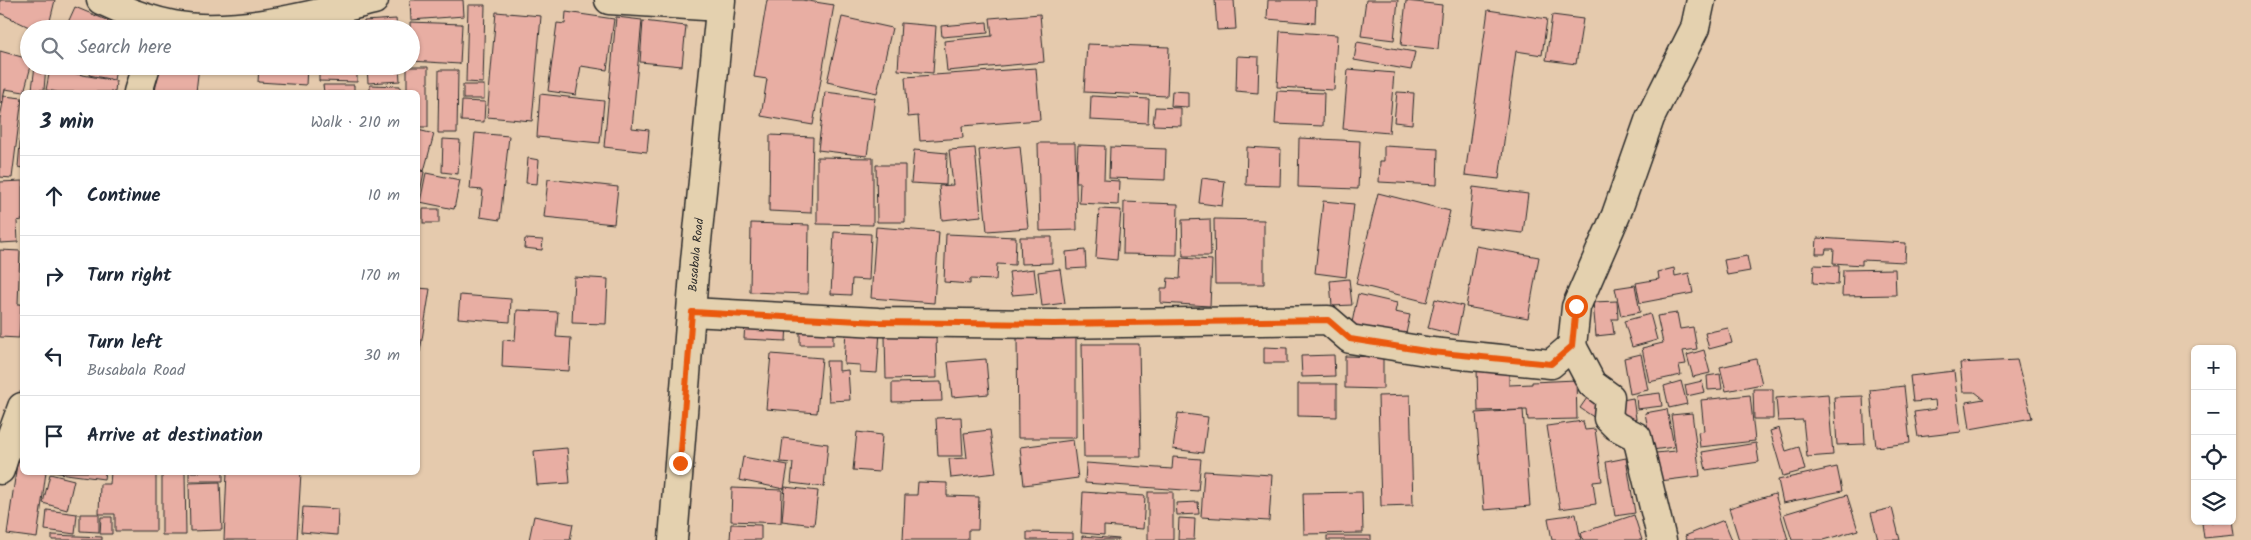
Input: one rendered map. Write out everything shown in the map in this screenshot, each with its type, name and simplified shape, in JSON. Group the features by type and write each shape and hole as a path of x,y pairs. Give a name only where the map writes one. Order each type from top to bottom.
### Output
{"street":[{"path":"101,0 148,20"},
{"path":"277,20 374,0"},
{"path":"609,0 720,3"},
{"path":"1662,540 1637,436 1616,426 1608,418 1610,398 1592,384 1572,346 1576,306 1616,215 1650,118 1695,28 1701,0"},
{"name":"Busabala Road","path":"673,540 695,262 720,3"},
{"path":"139,90 143,75"},
{"path":"692,312 897,322 1054,324 1328,320 1350,339 1432,352 1551,364 1572,346"},
{"path":"2,455 20,412"}],"building":[{"path":"0,0 55,0 50,20 20,20 20,23 0,13"},
{"path":"410,0 463,0 464,16 411,20"},
{"path":"767,0 802,0 834,5 813,125 761,116 767,79 754,77"},
{"path":"1215,0 1234,0 1236,29 1217,30"},
{"path":"1268,0 1316,0 1315,23 1267,19"},
{"path":"1366,0 1398,0 1394,40 1361,36"},
{"path":"1406,1 1442,5 1438,49 1401,45"},
{"path":"468,5 485,5 483,83 466,82"},
{"path":"75,7 106,20 69,20"},
{"path":"1488,10 1547,19 1542,55 1516,51 1499,179 1465,175"},
{"path":"496,12 541,16 532,121 487,117"},
{"path":"566,12 614,19 607,70 581,66 576,95 548,91 557,23 565,24"},
{"path":"1040,14 1044,62 947,71 944,41 992,36 990,18"},
{"path":"1552,15 1583,19 1576,64 1546,60"},
{"path":"616,17 642,20 632,128 649,130 647,152 604,147"},
{"path":"842,17 892,28 877,93 827,82"},
{"path":"643,21 686,26 682,66 640,62"},
{"path":"420,22 462,24 460,64 420,62"},
{"path":"987,22 988,33 942,37 941,26"},
{"path":"901,23 936,26 933,73 898,70"},
{"path":"1280,31 1337,35 1334,90 1277,87"},
{"path":"1357,42 1415,52 1411,70 1354,60"},
{"path":"1087,44 1169,47 1167,96 1084,92"},
{"path":"0,51 20,57 20,75 29,75 25,90 20,91 5,89 2,104 0,103"},
{"path":"1237,56 1259,57 1258,93 1236,91"},
{"path":"420,67 428,67 428,127 420,127 420,90 407,90 407,75 420,75"},
{"path":"1036,68 1040,120 962,126 963,138 920,141 918,116 908,117 905,77"},
{"path":"1348,69 1394,73 1389,133 1343,129"},
{"path":"439,70 458,70 457,133 438,133"},
{"path":"34,75 45,75 44,90 32,89"},
{"path":"49,75 83,75 116,81 115,90 46,90"},
{"path":"89,75 115,75 114,80"},
{"path":"158,75 198,75 196,90 155,90"},
{"path":"258,75 307,75 306,85 258,82"},
{"path":"319,75 357,75 357,82 319,81"},
{"path":"368,75 400,75 400,81 368,83"},
{"path":"323,85 354,85 354,90 324,90"},
{"path":"370,85 400,86 400,90 370,90"},
{"path":"463,85 484,85 484,99 463,99"},
{"path":"1172,91 1188,92 1188,107 1171,106"},
{"path":"1277,91 1324,93 1323,126 1275,124"},
{"path":"825,92 875,98 867,156 818,150"},
{"path":"1397,92 1414,93 1412,124 1394,122"},
{"path":"540,94 604,101 600,143 537,137"},
{"path":"4,96 20,98 20,114 12,178 0,177 0,119"},
{"path":"1091,96 1149,99 1148,123 1090,120"},
{"path":"462,101 485,102 484,122 461,121"},
{"path":"1155,107 1181,108 1181,126 1153,125"},
{"path":"420,130 434,134 424,171 420,170"},
{"path":"475,133 509,136 500,220 480,217 483,190 470,189"},
{"path":"770,135 813,137 811,213 769,211"},
{"path":"1299,138 1360,141 1358,189 1298,187"},
{"path":"443,139 460,140 458,174 442,172"},
{"path":"1038,143 1075,143 1077,230 1040,231"},
{"path":"20,144 20,168 18,167"},
{"path":"1078,145 1105,146 1104,180 1119,181 1118,205 1079,203 1080,182 1076,182"},
{"path":"1020,146 1028,228 987,231 979,150"},
{"path":"1384,146 1438,149 1437,185 1379,182 1380,161 1384,161"},
{"path":"1110,147 1166,149 1165,180 1109,178"},
{"path":"1247,147 1281,149 1280,186 1246,185"},
{"path":"975,148 981,216 942,220 939,186 953,185 949,150"},
{"path":"914,150 947,153 946,185 911,183"},
{"path":"817,157 873,158 873,225 817,224"},
{"path":"528,158 539,160 537,184 526,183"},
{"path":"876,165 905,165 905,222 877,222"},
{"path":"420,171 424,172 420,192"},
{"path":"426,173 460,180 454,209 420,202"},
{"path":"1202,178 1225,181 1222,206 1199,203"},
{"path":"548,179 618,187 614,224 544,217"},
{"path":"20,181 20,220 17,221 18,242 0,243 0,182"},
{"path":"1473,187 1528,194 1523,233 1469,227"},
{"path":"1378,193 1450,211 1427,302 1356,284"},
{"path":"1323,201 1354,204 1346,277 1315,273"},
{"path":"1124,202 1178,204 1177,255 1123,254"},
{"path":"423,209 439,209 439,223 423,223"},
{"path":"1099,209 1121,210 1117,260 1096,258"},
{"path":"1210,219 1211,256 1183,256 1182,220"},
{"path":"1214,219 1264,220 1264,284 1215,284"},
{"path":"751,223 809,225 808,294 750,292"},
{"path":"876,227 939,232 934,303 871,298"},
{"path":"834,232 871,234 869,280 852,279 851,295 831,294"},
{"path":"946,234 1016,237 1015,265 997,264 996,280 970,279 970,284 944,282"},
{"path":"1020,237 1052,237 1052,263 1021,264"},
{"path":"1817,238 1906,243 1905,262 1862,260 1862,265 1833,263 1834,249 1826,249 1825,254 1816,254"},
{"path":"525,239 543,240 542,250 524,248"},
{"path":"1476,246 1539,257 1528,318 1466,307"},
{"path":"0,250 20,251 19,338 0,337"},
{"path":"1085,250 1086,268 1067,269 1066,252"},
{"path":"1747,256 1750,271 1727,275 1724,260"},
{"path":"1181,258 1212,260 1210,306 1161,303 1161,288 1167,288 1168,278 1180,279"},
{"path":"1814,265 1839,266 1838,285 1813,283"},
{"path":"1674,268 1675,276 1689,273 1693,293 1640,303 1636,283 1659,279 1658,272"},
{"path":"1034,269 1037,293 1012,295 1009,272"},
{"path":"1060,269 1065,303 1042,306 1038,272"},
{"path":"1895,269 1896,295 1842,296 1843,270"},
{"path":"574,277 608,279 606,324 572,323"},
{"path":"1349,279 1352,305 1332,306 1330,281"},
{"path":"1635,285 1640,312 1621,316 1615,288"},
{"path":"420,288 430,289 420,352"},
{"path":"1358,294 1397,303 1395,312 1410,315 1405,338 1350,332"},
{"path":"460,295 511,299 510,322 458,318"},
{"path":"1435,299 1463,306 1457,335 1428,328"},
{"path":"1617,301 1618,319 1612,319 1614,334 1596,336 1593,302"},
{"path":"517,310 558,312 556,337 571,338 569,371 502,367 503,340 515,341"},
{"path":"1677,313 1680,329 1693,327 1697,349 1683,351 1686,364 1679,365 1681,375 1649,382 1642,348 1663,343 1657,316"},
{"path":"1650,314 1657,340 1632,347 1624,321"},
{"path":"745,322 787,324 786,341 744,339"},
{"path":"1728,328 1732,343 1709,349 1705,333"},
{"path":"800,329 833,329 833,345 800,345"},
{"path":"846,329 880,331 877,373 860,372 860,365 844,364"},
{"path":"936,335 937,378 886,379 885,336"},
{"path":"1076,335 1076,438 1018,438 1017,336"},
{"path":"1082,344 1139,344 1141,457 1084,457"},
{"path":"1264,347 1287,348 1287,363 1264,363"},
{"path":"1704,350 1710,373 1693,377 1687,355"},
{"path":"771,354 822,358 817,413 766,409"},
{"path":"1641,354 1648,390 1630,394 1624,358"},
{"path":"1334,355 1335,376 1302,377 1301,356"},
{"path":"1345,356 1383,357 1383,389 1345,388"},
{"path":"986,359 989,394 952,397 948,362"},
{"path":"1756,359 1762,384 1726,391 1720,367"},
{"path":"2017,360 2032,418 1970,429 1966,402 1984,399 1975,392 1963,392 1960,363"},
{"path":"826,361 839,361 839,371 848,370 850,400 829,401"},
{"path":"1509,367 1509,385 1576,380 1577,419 1528,420 1527,410 1478,411 1477,368"},
{"path":"1954,371 1961,432 1918,437 1914,412 1936,409 1935,400 1913,402 1910,376"},
{"path":"1720,374 1722,389 1708,390 1707,376"},
{"path":"1681,381 1687,404 1669,408 1664,386"},
{"path":"1702,381 1705,392 1687,396 1685,385"},
{"path":"941,382 942,401 892,402 892,383"},
{"path":"1298,384 1337,384 1337,417 1298,416"},
{"path":"1904,386 1910,443 1876,447 1870,390"},
{"path":"1753,389 1773,389 1773,419 1754,419"},
{"path":"1660,393 1662,406 1637,409 1636,396"},
{"path":"1828,394 1833,455 1807,457 1803,420 1778,421 1776,398"},
{"path":"1410,395 1413,505 1381,506 1378,396"},
{"path":"1589,395 1607,407 1598,420 1580,408"},
{"path":"1750,395 1755,441 1700,447 1698,432 1704,431 1701,400"},
{"path":"1863,396 1865,444 1837,445 1834,397"},
{"path":"1633,398 1636,419 1613,421 1611,402"},
{"path":"1667,409 1674,447 1652,450 1645,413"},
{"path":"1523,410 1530,506 1484,510 1476,413"},
{"path":"1178,413 1208,417 1203,453 1173,449"},
{"path":"1692,413 1700,476 1660,481 1656,453 1676,451 1671,415"},
{"path":"961,417 963,456 938,456 936,418"},
{"path":"1583,421 1585,430 1595,429 1602,481 1593,482 1596,504 1560,509 1547,426"},
{"path":"1779,428 1786,451 1799,447 1805,470 1783,476 1770,431"},
{"path":"990,430 996,473 951,478 949,459 967,458 964,433"},
{"path":"857,432 882,435 879,472 853,470"},
{"path":"783,438 828,444 824,487 791,483 793,463 780,462"},
{"path":"1073,440 1078,478 1024,485 1020,447"},
{"path":"1756,443 1759,462 1706,470 1702,452"},
{"path":"567,448 570,483 537,485 534,451"},
{"path":"18,457 20,457 20,475 46,475 37,538 7,534"},
{"path":"743,457 788,465 784,489 739,480"},
{"path":"1173,457 1201,459 1198,491 1085,483 1086,463 1172,469"},
{"path":"1626,458 1635,513 1615,516 1606,462"},
{"path":"1837,467 1842,491 1783,503 1778,480"},
{"path":"1204,471 1272,475 1269,521 1201,517"},
{"path":"50,475 74,480 67,510 43,503"},
{"path":"74,475 105,475 104,479"},
{"path":"111,475 156,475 156,531 115,531 115,514 99,514 100,484 110,484"},
{"path":"162,475 185,475 186,535 162,535"},
{"path":"189,475 223,475 223,481 189,481"},
{"path":"227,475 301,475 297,540 224,540"},
{"path":"220,482 222,530 190,531 189,483"},
{"path":"918,482 947,483 947,496 979,497 978,530 968,530 968,540 903,540 905,495 917,495"},
{"path":"785,487 818,491 814,525 782,521"},
{"path":"732,488 782,490 781,523 731,521"},
{"path":"1083,492 1145,496 1143,529 1104,526 1104,535 1081,533"},
{"path":"1148,492 1173,492 1173,540 1148,540"},
{"path":"1362,492 1363,533 1304,534 1303,493"},
{"path":"1775,494 1788,540 1739,540 1729,508"},
{"path":"1847,495 1858,530 1823,540 1792,540 1784,514"},
{"path":"1198,502 1199,514 1177,515 1176,503"},
{"path":"303,507 338,509 337,535 301,532"},
{"path":"1892,508 1900,540 1878,540 1871,513"},
{"path":"47,510 77,514 75,534 45,530"},
{"path":"80,514 99,514 99,532 80,531"},
{"path":"1576,514 1581,540 1552,540 1548,518"},
{"path":"1634,515 1642,540 1583,540 1581,533"},
{"path":"534,516 573,524 570,540 529,540"},
{"path":"101,517 112,517 112,534 100,534"},
{"path":"1179,518 1195,519 1194,540 1178,540"},
{"path":"1724,520 1732,540 1687,540 1685,536"},
{"path":"731,524 761,525 761,540 730,540"},
{"path":"2202,525 2234,525 2235,535 2204,538"},
{"path":"1027,532 1073,533 1073,540 1027,540"},
{"path":"52,535 102,537 102,540 52,540"},
{"path":"1082,536 1119,539 1119,540 1082,540"},
{"path":"1327,536 1371,536 1371,540 1327,540"}],"route":[{"path":"680,463 692,312 878,322 1054,324 1328,320 1350,339 1432,352 1551,364 1572,346 1576,306"}]}
